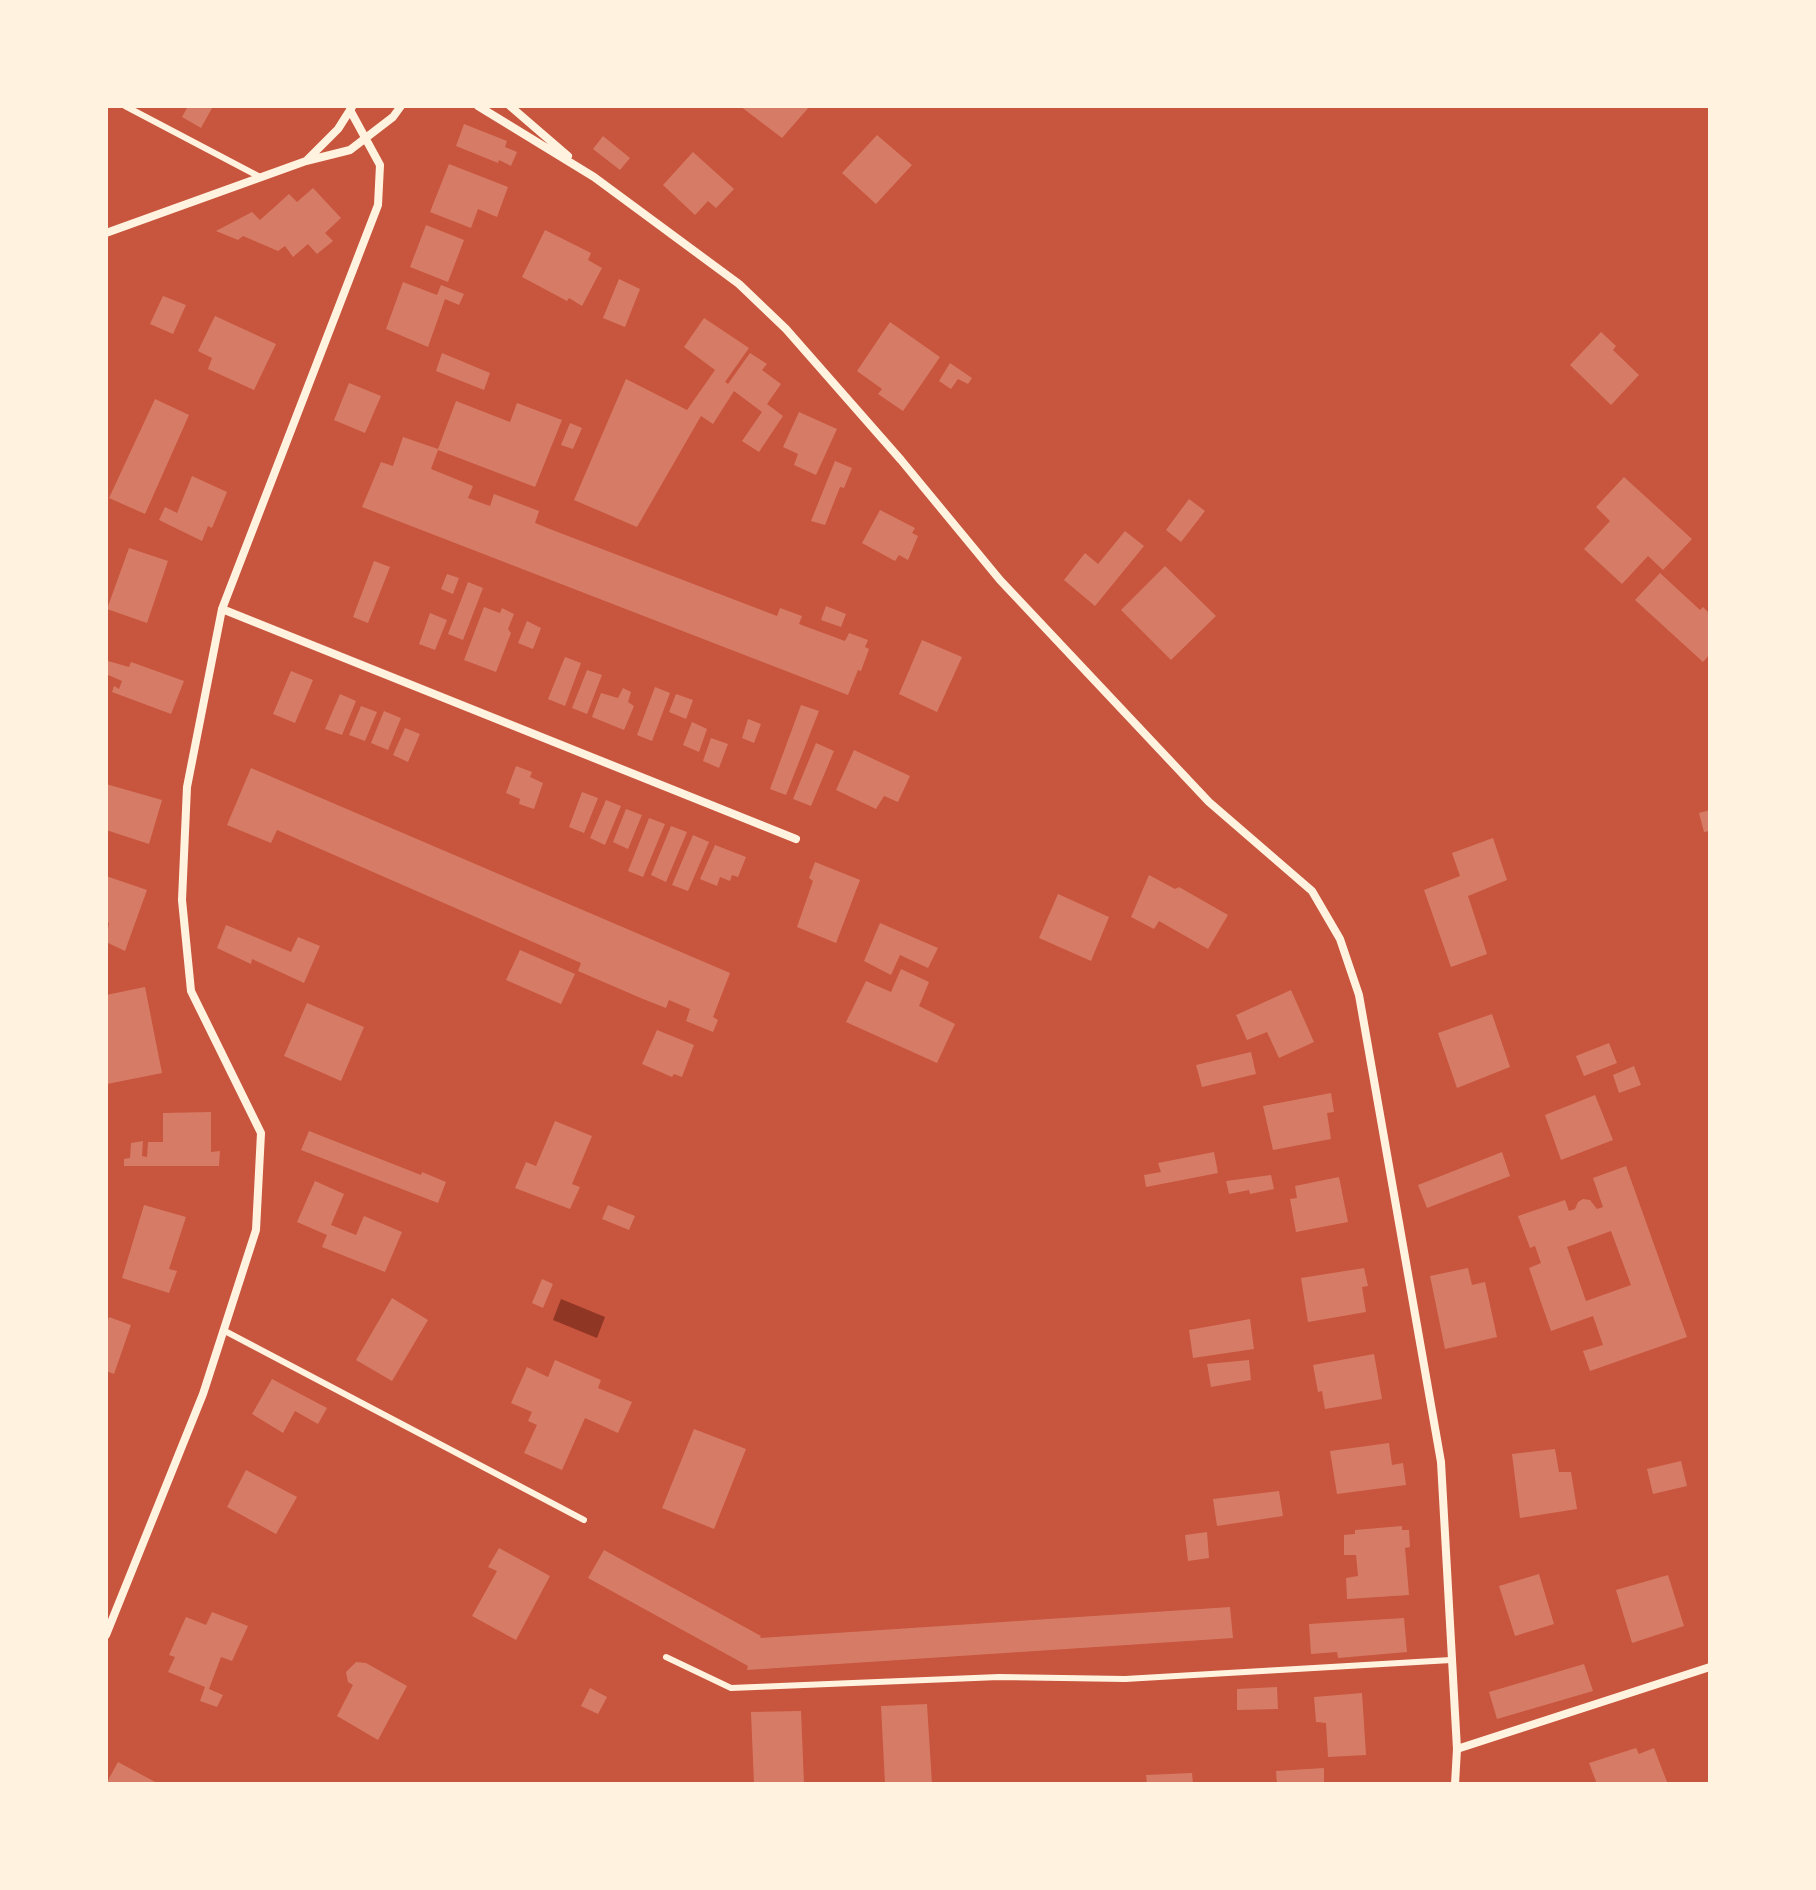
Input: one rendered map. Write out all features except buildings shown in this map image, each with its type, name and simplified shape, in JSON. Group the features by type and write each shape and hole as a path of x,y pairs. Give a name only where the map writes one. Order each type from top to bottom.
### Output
{"street":[{"path":"106,233 306,161 350,150 393,117 401,106"},
{"path":"478,106 594,177"},
{"path":"510,106 594,177 739,284 786,329 901,460 1000,580 1209,802 1312,891 1340,939 1359,995 1441,1462 1457,1749 1455,1784"},
{"path":"106,1635 203,1394 256,1230 261,1133 191,991 182,900 187,787 222,609 378,205 380,165 351,108 338,129 306,161"},
{"path":"222,609 796,839"},
{"path":"1457,1749 1710,1667"}],"lane":[{"path":"125,106 260,177"},
{"path":"223,1330 584,1520"},
{"path":"666,1657 731,1688 999,1677 1125,1679 1451,1660"}],"shaded area":[{"path":"561,1299 605,1317 597,1338 553,1320"}]}
